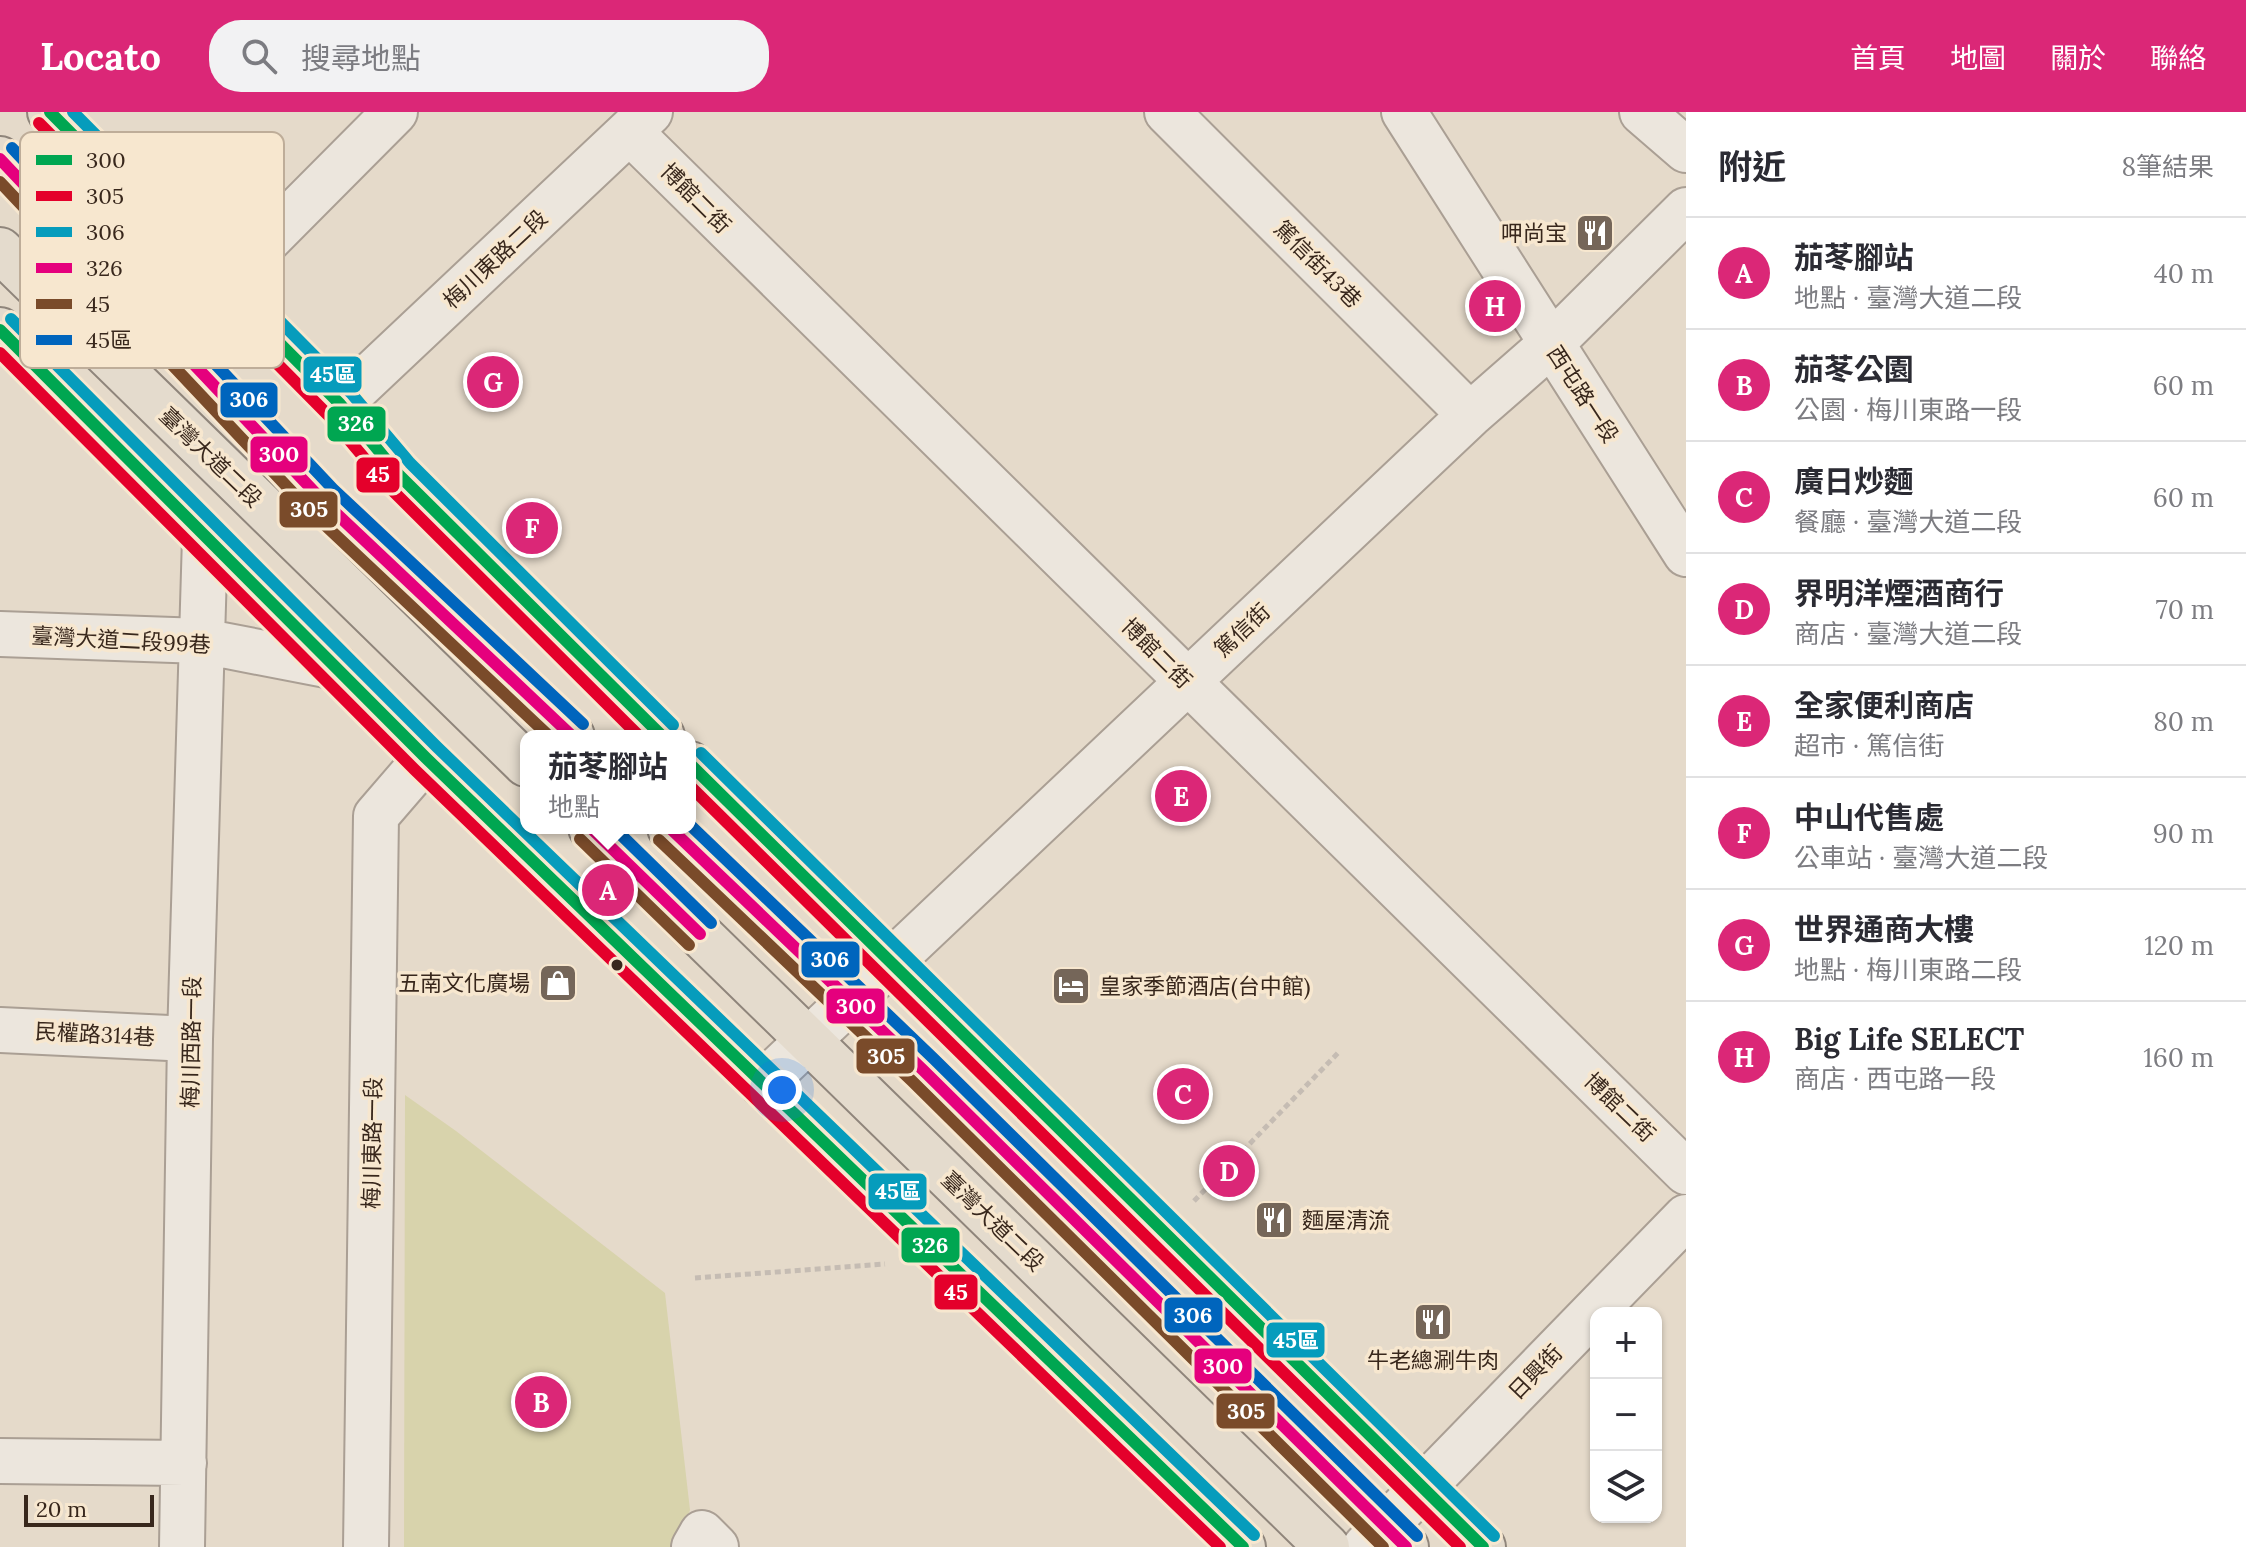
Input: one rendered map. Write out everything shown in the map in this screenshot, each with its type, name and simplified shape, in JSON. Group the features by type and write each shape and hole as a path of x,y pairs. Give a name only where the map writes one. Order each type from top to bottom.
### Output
{"main road":[{"path":"50,112 70,132"},
{"path":"0,159 20,180"},
{"name":"臺灣大道二段","path":"0,250 20,270"},
{"path":"0,330 20,350"},
{"path":"284,347 340,404 398,474 656,730"},
{"path":"37,368 426,758 1243,1547"},
{"name":"臺灣大道二段","path":"121,368 520,758"},
{"path":"197,368 322,500 566,730"},
{"path":"696,770 1483,1547"},
{"name":"臺灣大道二段","path":"597,834 1327,1547"},
{"path":"676,834 851,1000 1385,1540"}],"street":[{"path":"284,224 395,112"},
{"name":"篤信街43巷","path":"1167,112 1470,415"},
{"name":"西屯路一段","path":"1404,112 1686,554"},
{"path":"1642,112 1686,150"},
{"name":"梅川東路二段","path":"340,404 640,122"},
{"name":"博館二街","path":"640,122 1187,682 1686,1172"},
{"name":"篤信街","path":"762,1084 1470,415 1550,345 1686,210"},
{"name":"梅川西路一段","path":"182,1547 190,1039 205,538"},
{"name":"臺灣大道二段99巷","path":"0,634 202,641 336,667"},
{"name":"梅川東路一段","path":"366,1547 376,816 426,758"},
{"name":"民權路314巷","path":"0,1030 190,1039"},
{"name":"日興街","path":"1385,1540 1424,1486 1686,1217"},
{"path":"0,1461 184,1463"}],"path":[{"path":"1165,1231 1338,1053"},
{"path":"695,1278 947,1259"}],"shaded area":[{"path":"405,1095 665,1293 690,1510 677,1547 404,1547"}],"transit line":[{"name":"326","path":"50,112 70,132"},
{"name":"45區","path":"73,112 93,132"},
{"name":"45","path":"39,123 48,132"},
{"name":"306","path":"12,148 20,156"},
{"name":"300","path":"0,159 20,180"},
{"name":"305","path":"0,182 20,203"},
{"name":"45區","path":"11,319 20,328"},
{"name":"45區","path":"284,325 351,393 410,463 673,725"},
{"name":"326","path":"0,330 20,350"},
{"name":"326","path":"284,348 340,404 398,474 656,730"},
{"name":"45","path":"0,353 415,770 1220,1547"},
{"name":"326","path":"38,368 426,758 1243,1547"},
{"name":"45區","path":"60,368 520,827"},
{"name":"305","path":"175,368 310,511 543,730"},
{"name":"300","path":"197,368 322,500 566,730"},
{"name":"306","path":"219,368 333,489 583,724"},
{"name":"45","path":"281,368 328,415 387,485 633,730"},
{"name":"45區","path":"701,753 1494,1536"},
{"name":"326","path":"696,770 1483,1547"},
{"name":"45","path":"696,792 1460,1547"},
{"name":"306","path":"696,831 934,1059 1417,1536"},
{"name":"45區","path":"527,834 1254,1535"},
{"name":"300","path":"597,834 700,934"},
{"name":"306","path":"620,834 711,923"},
{"name":"300","path":"676,834 923,1070 1406,1547"},
{"name":"305","path":"580,839 689,945"},
{"name":"305","path":"659,840 912,1081 1383,1547"}],"place":[{"name":"呷尚宝","path":"1595,233"},
{"name":"Big Life SELECT","path":"1495,306"},
{"name":"世界通商大樓","path":"493,382"},
{"name":"中山代售處","path":"532,528"},
{"name":"全家便利商店","path":"1181,796"},
{"name":"茄苳腳站","path":"608,890"},
{"name":"五南文化廣場","path":"558,983"},
{"name":"皇家季節酒店(台中館)","path":"1071,986"},
{"name":"廣日炒麵","path":"1183,1094"},
{"name":"界明洋煙酒商行","path":"1229,1171"},
{"name":"麵屋清流","path":"1274,1220"},
{"name":"牛老總涮牛肉","path":"1433,1322"},
{"name":"茄苳公園","path":"541,1402"}]}
